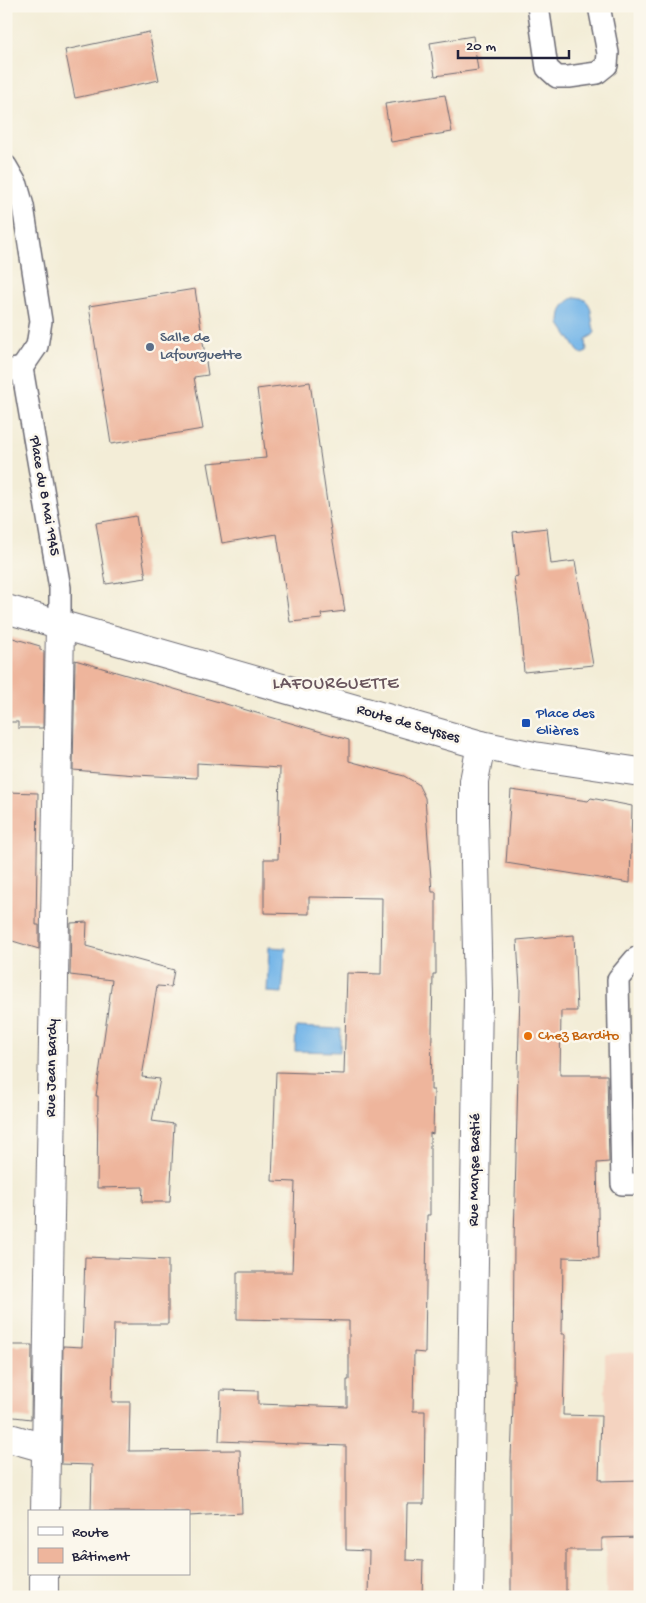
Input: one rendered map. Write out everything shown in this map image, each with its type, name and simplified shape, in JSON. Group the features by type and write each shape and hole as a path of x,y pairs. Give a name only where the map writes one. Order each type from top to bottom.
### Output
{"street":[{"name":"Route de Seysses","path":"6,609 481,745 534,756 640,772"},
{"name":"Rue Jean Bardy","path":"45,1510 60,625"},
{"name":"Rue Maryse Bastié","path":"469,1597 478,994 474,781 481,745"},
{"path":"6,1437 45,1448"},
{"path":"44,1576 44,1597"}],"lane":[{"path":"538,6 548,68 557,77 597,73 606,65 608,53 598,6"},
{"name":"Place du 8 Mai 1945","path":"6,166 17,185 23,206 41,322 37,346 14,370 60,588 60,625"},
{"path":"640,956 635,959 618,979 622,1184 640,1184"}],"shaded area":[{"path":"640,1352 640,1597 606,1597 605,1354"}],"water":[{"path":"576,297 587,301 591,310 595,332 586,339 587,352 582,354 560,324 565,304"},
{"path":"269,947 286,948 282,993 267,992"},
{"path":"296,1027 341,1029 340,1052 295,1051"}],"building":[{"path":"149,32 159,80 75,98 65,50"},
{"path":"473,36 478,70 435,76 430,43"},
{"path":"445,95 452,132 391,142 385,104"},
{"name":"Salle de Lafourguette","path":"195,289 208,375 194,377 203,429 111,444 89,306"},
{"path":"310,382 330,524 345,611 321,614 322,619 290,622 277,534 222,543 208,463 266,458 257,389"},
{"path":"136,516 146,578 106,584 96,523"},
{"path":"547,528 551,564 575,561 593,665 524,672 514,577 518,576 513,532"},
{"path":"6,636 40,646 40,650 44,651 43,728 18,728 18,722 6,722"},
{"path":"75,660 349,740 349,761 404,776 418,784 425,798 432,892 436,892 436,974 433,974 431,1090 434,1090 433,1134 430,1133 430,1215 427,1215 425,1353 414,1352 413,1411 425,1411 424,1504 407,1504 406,1560 423,1561 422,1597 368,1597 369,1551 346,1550 346,1446 219,1441 221,1390 258,1391 258,1404 347,1407 349,1321 237,1319 237,1272 292,1272 295,1182 272,1181 276,1072 344,1074 347,973 381,974 382,898 309,897 309,914 264,913 264,859 278,859 280,768 197,763 197,778 73,770"},
{"path":"511,790 588,801 591,798 632,806 630,883 506,863"},
{"path":"6,792 38,793 36,925 39,925 39,949 6,939"},
{"path":"87,922 86,946 174,970 171,987 157,986 142,1077 160,1079 152,1121 174,1124 170,1202 142,1202 143,1187 97,1188 98,1096 96,1096 112,980 70,975 71,923"},
{"path":"574,935 577,1011 561,1011 560,1075 607,1075 609,1162 597,1163 599,1258 563,1257 562,1334 565,1334 563,1415 601,1416 599,1479 601,1481 640,1480 640,1537 602,1538 602,1550 566,1550 566,1597 511,1597 514,1241 520,989 517,940"},
{"path":"632,1075 640,1075 640,1162 634,1162"},
{"path":"85,1257 168,1260 168,1324 114,1324 112,1402 130,1402 129,1451 240,1450 242,1513 190,1516 190,1510 91,1510 92,1465 61,1464 63,1346 82,1347"},
{"path":"6,1345 32,1345 31,1419 6,1416"}],"place":[{"name":"Salle de Lafourguette","path":"150,347"},
{"name":"Place des Glières","path":"526,723"},
{"name":"Chez Bardito","path":"528,1036"}],"district":[{"name":"LAFOURGUETTE","path":"336,684"}]}
